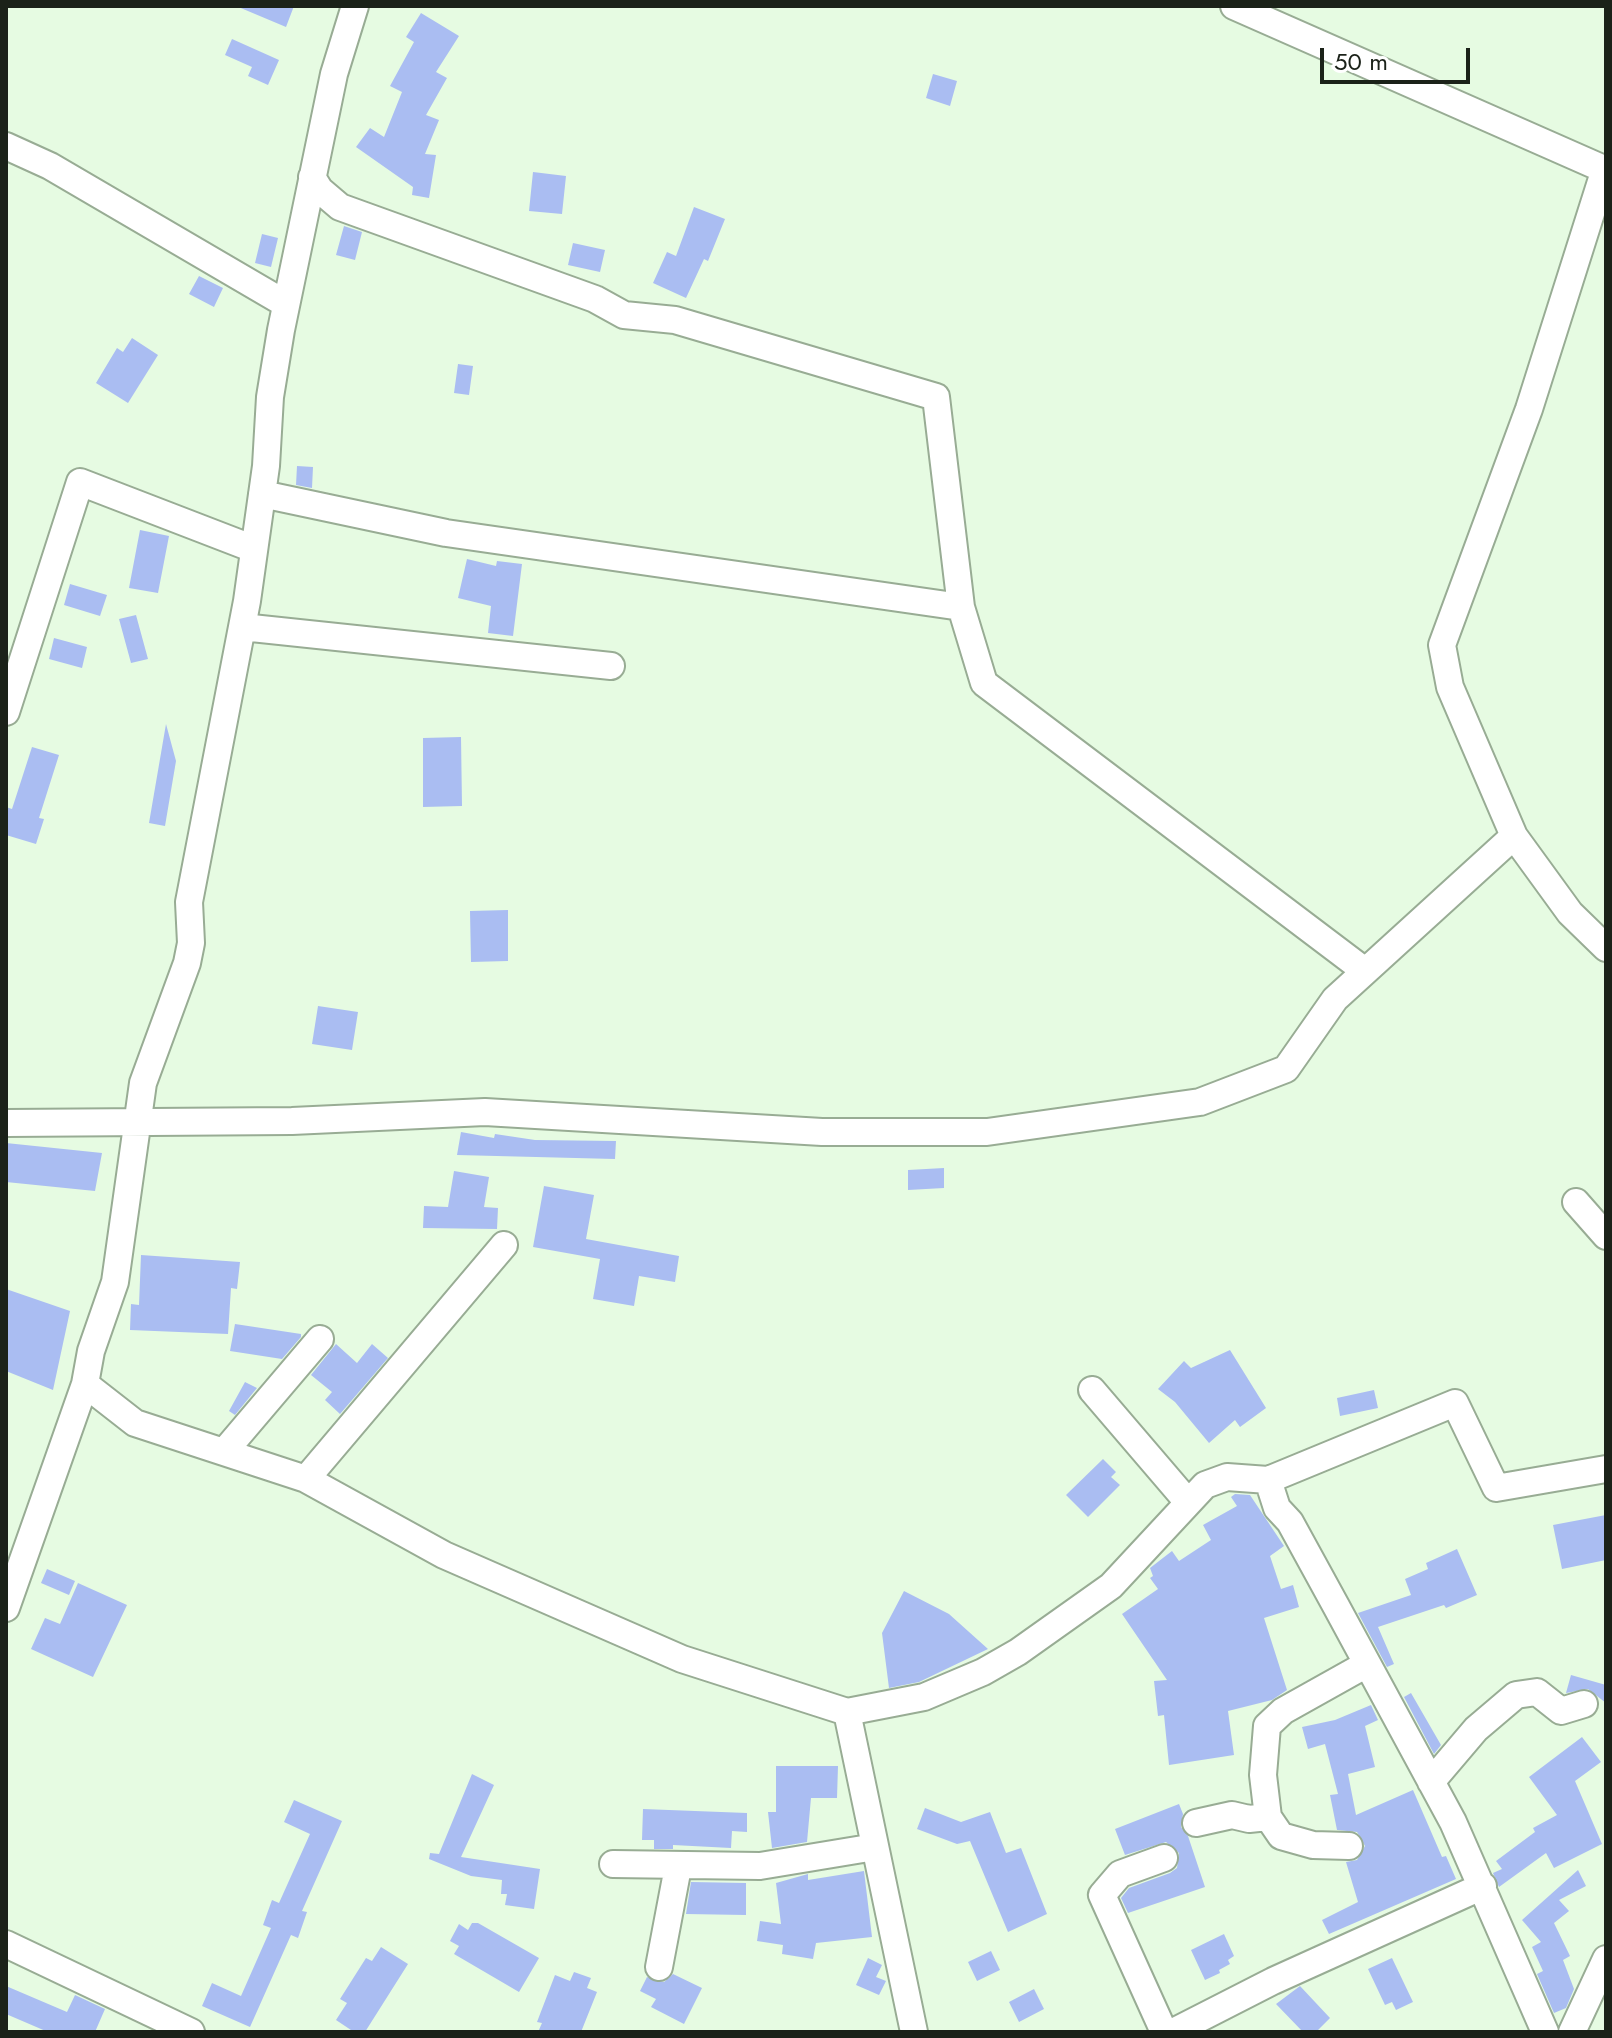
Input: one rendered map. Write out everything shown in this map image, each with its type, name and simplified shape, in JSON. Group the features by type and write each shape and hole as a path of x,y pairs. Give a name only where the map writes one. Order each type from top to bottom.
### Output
{"street":[{"path":"6,1608 85,1384 91,1351 121,1256 135,1124 143,1083 187,963 191,943 189,902 242,627 262,494 270,397 286,304 334,74 355,6"},
{"path":"1234,6 1605,170 1529,409 1442,645 1450,687 1514,836 1570,913 1606,948"},
{"path":"6,146 50,166 286,304"},
{"path":"312,177 320,190 340,207 595,299 624,315 675,320 936,397 961,607 984,683 1365,971"},
{"path":"6,712 80,482 254,549"},
{"path":"262,494 446,533 961,607"},
{"path":"242,627 611,666"},
{"path":"6,1123 135,1124 485,1112 822,1132 987,1132 1200,1102 1286,1069 1335,999 1514,836"},
{"path":"1576,1202 1606,1236"},
{"path":"306,1479 504,1245"},
{"path":"224,1452 320,1339"},
{"path":"85,1384 135,1423 306,1479 444,1555 682,1659 847,1712 924,1697 983,1672 1018,1652 1111,1586 1205,1485 1227,1477 1268,1480 1455,1403 1496,1488 1606,1469"},
{"path":"1092,1390 1187,1501"},
{"path":"1268,1480 1277,1508 1290,1522 1431,1782 1483,1886 1545,2032"},
{"path":"1349,1846 1313,1845 1281,1836 1268,1817 1263,1775 1267,1726 1283,1711 1367,1664"},
{"path":"1431,1782 1476,1729 1516,1695 1537,1692 1561,1711 1584,1704"},
{"path":"847,1712 914,2032"},
{"path":"1196,1823 1232,1815 1249,1819 1268,1817"},
{"path":"613,1864 760,1866 875,1847"},
{"path":"1164,1858 1120,1874 1102,1895 1164,2032"},
{"path":"659,1967 678,1867"},
{"path":"1173,2032 1273,1981 1483,1886"},
{"path":"6,1944 191,2032"},
{"path":"1572,2032 1606,1959"}],"building":[{"path":"236,6 294,6 286,27"},
{"path":"421,13 459,36 436,72 447,78 426,115 439,120 425,154 436,155 429,198 412,195 413,187 356,147 370,128 384,137 402,92 390,86 414,42 406,37"},
{"path":"232,39 279,60 268,85 248,76 252,67 225,55"},
{"path":"933,74 957,81 950,106 926,98"},
{"path":"533,172 566,176 562,214 529,211"},
{"path":"694,207 725,219 708,261 704,259 686,298 653,283 667,252 676,256"},
{"path":"344,226 362,232 355,260 336,255"},
{"path":"262,234 278,238 271,267 255,263"},
{"path":"573,243 605,250 600,272 568,265"},
{"path":"199,276 223,288 214,307 189,294"},
{"path":"132,338 158,355 128,403 96,383 117,348 123,352"},
{"path":"458,364 473,366 469,395 454,393"},
{"path":"297,466 313,467 312,488 296,485"},
{"path":"140,530 169,536 158,593 129,588"},
{"path":"467,559 496,566 497,561 522,564 513,636 488,633 491,606 458,598"},
{"path":"70,584 107,595 100,616 64,605"},
{"path":"136,615 148,659 131,663 119,619"},
{"path":"54,638 87,647 82,668 49,659"},
{"path":"166,724 176,761 165,826 149,823"},
{"path":"461,737 462,806 423,807 423,738"},
{"path":"32,747 59,755 39,818 44,819 36,844 6,835 6,807 12,809"},
{"path":"508,910 508,961 471,962 470,911"},
{"path":"318,1006 358,1012 352,1050 312,1044"},
{"path":"461,1132 494,1138 495,1134 535,1140 616,1141 615,1159 457,1155"},
{"path":"6,1143 102,1153 95,1191 6,1182"},
{"path":"944,1168 944,1188 908,1190 908,1170"},
{"path":"454,1171 489,1177 484,1207 498,1208 497,1229 423,1228 424,1206 448,1207"},
{"path":"544,1186 594,1195 586,1239 679,1256 675,1282 639,1276 634,1306 593,1299 600,1259 533,1247"},
{"path":"141,1255 240,1262 237,1289 231,1288 228,1334 130,1330 131,1304 139,1305"},
{"path":"6,1289 70,1311 53,1390 6,1371"},
{"path":"235,1324 301,1334 301,1337 282,1359 230,1351"},
{"path":"336,1344 357,1363 372,1344 388,1358 340,1414 325,1400 332,1392 311,1375"},
{"path":"1230,1350 1266,1408 1240,1427 1235,1420 1209,1443 1175,1402 1158,1389 1184,1361 1191,1368"},
{"path":"245,1382 257,1388 235,1415 229,1411"},
{"path":"1374,1390 1378,1408 1340,1416 1337,1398"},
{"path":"1103,1459 1116,1472 1111,1477 1120,1485 1088,1517 1066,1495"},
{"path":"1235,1494 1250,1495 1284,1546 1270,1556 1281,1589 1293,1585 1299,1607 1264,1618 1287,1690 1272,1700 1228,1711 1234,1755 1169,1765 1164,1715 1158,1716 1154,1681 1167,1680 1122,1614 1158,1589 1150,1578 1153,1576 1150,1568 1172,1551 1179,1561 1211,1540 1203,1525 1237,1506 1231,1497"},
{"path":"1606,1515 1606,1560 1562,1569 1553,1525"},
{"path":"1457,1549 1477,1595 1446,1608 1444,1605 1378,1627 1394,1664 1387,1667 1358,1613 1411,1595 1405,1579 1428,1569 1426,1563"},
{"path":"47,1569 75,1581 69,1595 41,1583"},
{"path":"78,1583 127,1605 93,1677 31,1649 45,1618 60,1624"},
{"path":"904,1591 949,1614 988,1649 919,1682 889,1688 882,1633"},
{"path":"1571,1675 1606,1685 1606,1703 1588,1689 1566,1693"},
{"path":"1411,1693 1441,1745 1434,1754 1404,1697"},
{"path":"1371,1705 1378,1720 1365,1726 1375,1767 1348,1774 1356,1815 1413,1790 1442,1857 1446,1856 1456,1879 1329,1934 1322,1920 1358,1902 1346,1862 1357,1860 1365,1846 1357,1832 1337,1830 1330,1795 1338,1794 1325,1744 1308,1749 1302,1727 1335,1720"},
{"path":"1582,1737 1601,1762 1575,1781 1602,1844 1554,1868 1546,1853 1499,1887 1493,1873 1502,1869 1496,1861 1535,1832 1533,1828 1557,1815 1529,1777"},
{"path":"776,1766 838,1766 837,1798 811,1798 807,1842 772,1848 768,1812 776,1812"},
{"path":"472,1774 494,1785 461,1857 540,1869 534,1909 505,1905 507,1894 501,1894 502,1880 471,1876 429,1859 430,1853 439,1854"},
{"path":"294,1800 342,1821 302,1911 307,1912 298,1938 291,1935 250,2027 202,2006 212,1983 241,1996 271,1928 263,1925 272,1900 279,1903 310,1834 284,1822"},
{"path":"1179,1804 1183,1814 1181,1827 1188,1836 1205,1887 1128,1913 1121,1898 1129,1888 1170,1873 1177,1868 1179,1853 1166,1842 1125,1855 1115,1829"},
{"path":"925,1808 961,1822 990,1812 1006,1853 1021,1848 1047,1914 1008,1932 970,1841 957,1844 917,1829"},
{"path":"643,1809 747,1813 747,1832 732,1831 731,1848 673,1845 673,1849 654,1849 654,1840 642,1840"},
{"path":"1578,1870 1586,1886 1559,1900 1569,1911 1554,1923 1570,1956 1563,1960 1574,1989 1566,2008 1554,2013 1537,1974 1543,1971 1532,1947 1541,1942 1522,1920"},
{"path":"864,1871 872,1937 816,1943 813,1959 782,1954 783,1945 757,1941 760,1921 781,1924 776,1883 808,1874 808,1880"},
{"path":"691,1882 746,1883 746,1915 686,1914"},
{"path":"472,1923 478,1923 539,1958 519,1992 454,1954 459,1946 450,1941 459,1924 468,1930"},
{"path":"1224,1934 1234,1956 1228,1960 1230,1964 1219,1970 1220,1973 1205,1980 1191,1950"},
{"path":"381,1947 408,1964 365,2032 354,2032 336,2020 347,2003 340,1999 366,1958 372,1961"},
{"path":"991,1951 1000,1970 977,1981 968,1962"},
{"path":"868,1958 882,1965 876,1977 886,1981 879,1995 856,1985"},
{"path":"1392,1958 1413,2002 1396,2010 1392,2002 1385,2005 1368,1969"},
{"path":"574,1972 591,1978 587,1988 597,1992 581,2032 538,2032 542,2023 537,2022 555,1975 570,1981"},
{"path":"673,1974 702,1988 684,2024 651,2007 656,1999 640,1991 647,1977 664,1982"},
{"path":"6,1986 67,2012 75,1995 105,2009 95,2032 48,2032 6,2014"},
{"path":"1300,1986 1330,2018 1316,2032 1303,2032 1276,2004"},
{"path":"1034,1989 1044,2009 1019,2022 1009,2002"}]}
